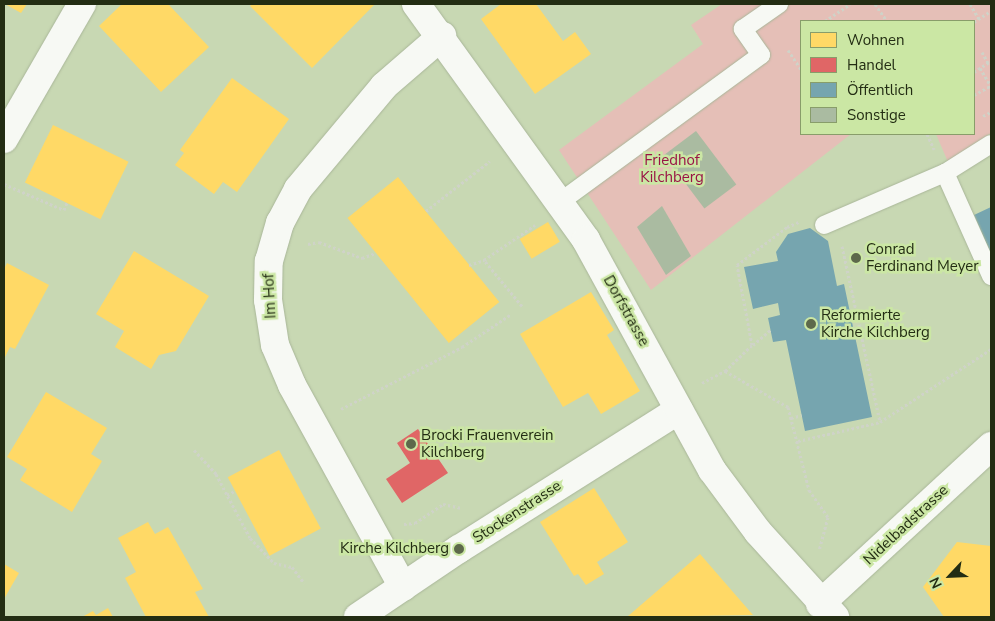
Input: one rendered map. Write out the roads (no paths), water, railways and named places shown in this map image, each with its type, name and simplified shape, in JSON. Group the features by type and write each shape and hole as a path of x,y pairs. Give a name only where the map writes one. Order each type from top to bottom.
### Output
{"street":[{"path":"4,139 82,4"},
{"name":"Dorfstrasse","path":"416,4 442,36 560,202 605,273 712,470 735,502 828,611"},
{"name":"Im Hof","path":"403,587 313,423 275,345 268,300 269,261 280,223 298,189 384,86 442,36"},
{"name":"Stockenstrasse","path":"358,617 680,410"},
{"name":"Nidelbadstrasse","path":"828,611 991,446"}],"lane":[{"path":"560,202 761,55 743,29 779,4"},
{"path":"824,225 945,173 991,144"},
{"path":"945,173 991,276"}],"place":[{"name":"Conrad Ferdinand Meyer","path":"856,258"},
{"name":"Reformierte Kirche Kilchberg","path":"811,324"},
{"name":"Brocki Frauenverein Kilchberg","path":"411,444"},
{"name":"Kirche Kilchberg","path":"459,549"}],"park label":[{"name":"Friedhof Kilchberg","path":"672,168"}]}
